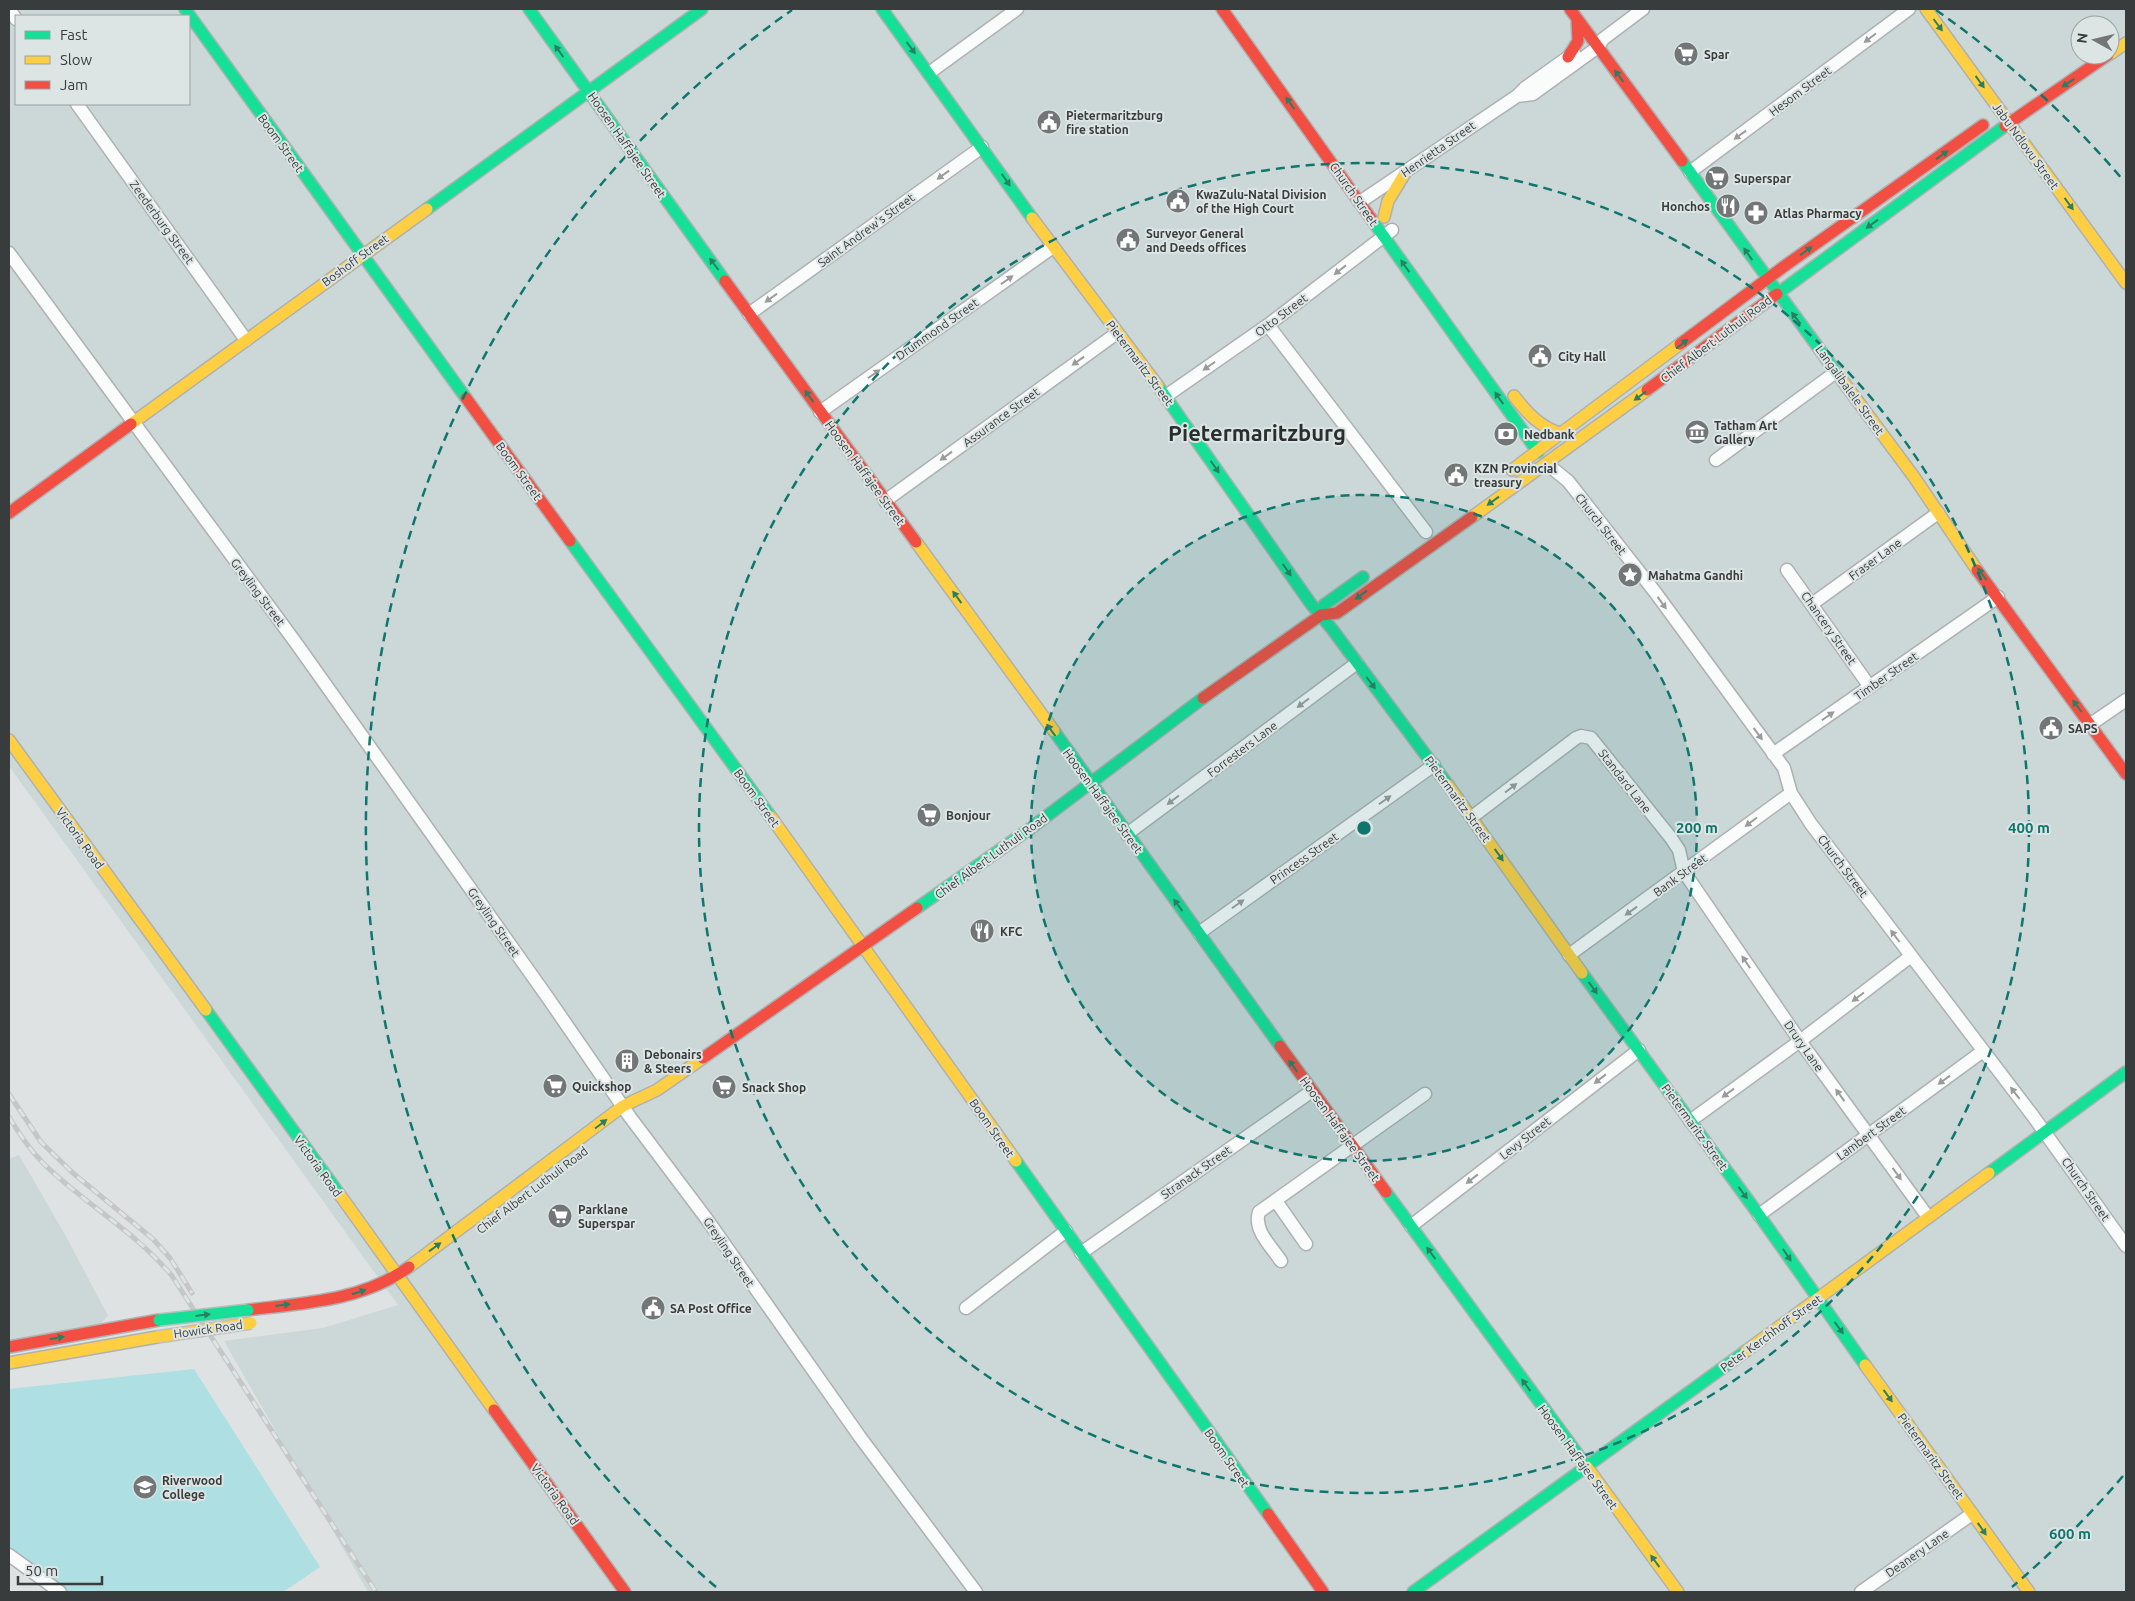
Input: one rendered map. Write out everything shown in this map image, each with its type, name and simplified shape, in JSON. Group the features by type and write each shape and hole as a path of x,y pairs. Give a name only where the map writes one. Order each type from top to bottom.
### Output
{"street":[{"name":"Hoosen Haffajee Street","path":"528,9 885,501 959,599 1352,1147 1678,1592"},
{"name":"Boshoff Street","path":"9,513 361,255 702,9"},
{"name":"Pietermaritz Street","path":"882,9 1053,247 1166,396 1305,596 1472,817 1569,955 1759,1215 2029,1592"},
{"path":"929,73 1017,9"},
{"name":"Church Street","path":"1222,9 1384,217 1388,233 1433,285"},
{"name":"Langalibalele Street","path":"1570,9 1598,42 1766,279 1914,478 2126,774"},
{"name":"Henrietta Street","path":"1517,96 1533,94 1643,9"},
{"name":"Hesom Street","path":"1690,172 1909,9"},
{"name":"Jabu Ndlovu Street","path":"1926,9 2005,109 2009,123 2126,283"},
{"name":"Boom Street","path":"190,16 361,255 711,734 1323,1592"},
{"path":"1568,57 1578,41 1577,19"},
{"name":"Henrietta Street","path":"1365,195 1405,173 1517,96 1568,57 1598,42"},
{"name":"Chief Albert Luthuli Road","path":"396,1276 625,1115 657,1090 1031,828 1192,706 1321,615 1337,613 1547,464 2009,123 2093,65"},
{"name":"Zeederburg Street","path":"78,105 246,340"},
{"name":"Chief Albert Luthuli Road","path":"1506,475 1766,279 2005,109"},
{"name":"Saint Andrew's Street","path":"749,314 982,147"},
{"path":"1384,217 1388,201 1405,173"},
{"name":"Church Street","path":"1365,195 1388,233 1538,452"},
{"name":"Otto Street","path":"1166,396 1268,325 1388,233"},
{"name":"Drummond Street","path":"820,412 1053,247"},
{"name":"Greyling Street","path":"9,254 301,651 548,998 625,1115 706,1218 860,1437 976,1592"},
{"path":"1268,325 1426,532"},
{"name":"Assurance Street","path":"885,501 1117,333"},
{"path":"1716,460 1836,372"},
{"path":"1508,387 1531,419 1543,428 1562,434"},
{"name":"Church Street","path":"1560,454 1568,481"},
{"name":"Church Street","path":"1547,464 1568,481 1655,592 1784,768 1791,793 1811,824 2045,1132 2126,1246"},
{"name":"Fraser Lane","path":"1812,604 1938,513"},
{"name":"Chancery Street","path":"1787,570 1870,687"},
{"name":"Chief Albert Luthuli Road","path":"1321,615 1324,605 1369,573"},
{"name":"Timber Street","path":"1773,754 1998,597"},
{"name":"Forresters Lane","path":"1127,834 1357,663"},
{"path":"2091,724 2126,700"},
{"name":"Standard Lane","path":"1472,817 1576,738 1587,736 1594,742 1671,838 1679,850 1684,872"},
{"name":"Victoria Road","path":"9,740 317,1163 396,1276 625,1592"},
{"name":"Princess Street","path":"1199,933 1434,765"},
{"name":"Bank Street","path":"1569,955 1791,793"},
{"name":"Drury Lane","path":"1684,872 1800,1041 1928,1218"},
{"path":"1690,1120 1800,1041 1911,956"},
{"name":"Levy Street","path":"1411,1226 1639,1050"},
{"name":"Lambert Street","path":"1759,1215 1983,1051"},
{"name":"Peter Kerchhoff Street","path":"1413,1592 1818,1299 2126,1072"},
{"name":"Stranack Street","path":"1082,1253 1312,1091"},
{"path":"1281,1261 1258,1228 1256,1219 1259,1212 1424,1094"},
{"path":"1276,1200 1306,1244"},
{"path":"966,1308 1066,1231"},
{"name":"Howick Road","path":"9,1347 159,1320 342,1298 396,1276"},
{"name":"Howick Road","path":"9,1363 157,1337 255,1323"},
{"name":"Deanery Lane","path":"1861,1592 1972,1514"},
{"path":"9,1555 60,1592"}],"shaded area":[{"path":"9,9 2126,9 2126,1592 368,1592 224,1341 323,1328 398,1305 9,766"},
{"path":"19,1155 68,1240 108,1316 89,1335 9,1345 9,1159"},
{"name":"Riverwood College","path":"194,1369 320,1567 283,1592 67,1592 9,1550 9,1389"}],"railway":[{"path":"9,1094 41,1142 74,1174 153,1239 170,1258 192,1293"},
{"path":"9,1117 20,1135 43,1163 142,1245 172,1276 376,1592"}],"traffic: fast":[{"path":"185,9 189,15"},
{"path":"529,9 725,281"},
{"path":"427,209 702,9"},
{"path":"882,9 1032,218"},
{"path":"190,16 466,398"},
{"path":"1777,294 2005,126"},
{"path":"1682,161 1839,376"},
{"path":"1372,220 1538,452"},
{"path":"1158,386 1311,604 1332,629 1448,785"},
{"path":"570,541 771,817"},
{"path":"1321,615 1324,605 1363,577"},
{"path":"917,908 1031,828 1203,698"},
{"path":"1054,731 1280,1046"},
{"path":"1582,973 1759,1215 1865,1365"},
{"path":"206,1010 340,1195"},
{"path":"1989,1173 2126,1072"},
{"path":"1016,1161 1268,1514"},
{"path":"1386,1192 1587,1467"},
{"path":"159,1320 248,1310"},
{"path":"1413,1592 1746,1351"}],"traffic: slow":[{"path":"1926,9 2126,283"},
{"path":"2120,47 2126,43"},
{"path":"1384,217 1388,201 1405,173"},
{"path":"131,424 427,209"},
{"path":"1032,218 1158,386"},
{"path":"1512,470 1680,344"},
{"path":"1839,376 1914,477 1977,570"},
{"path":"1472,517 1647,390"},
{"path":"1514,396 1535,419 1547,428 1562,434"},
{"path":"916,542 1054,731"},
{"path":"9,740 206,1010"},
{"path":"1448,785 1582,973"},
{"path":"771,817 1016,1161"},
{"path":"409,1267 623,1106 657,1090 703,1058"},
{"path":"1746,1351 1989,1173"},
{"path":"340,1195 494,1410"},
{"path":"157,1337 251,1323"},
{"path":"9,1363 157,1337"},
{"path":"1865,1365 2029,1592"},
{"path":"1587,1467 1678,1592"}],"traffic: jam":[{"path":"1222,9 1372,220"},
{"path":"1570,9 1682,161"},
{"path":"1568,57 1578,41 1577,19"},
{"path":"2005,126 2093,65"},
{"path":"1680,344 1786,265 1983,125"},
{"path":"725,281 916,542"},
{"path":"1647,390 1777,294"},
{"path":"466,398 570,541"},
{"path":"9,513 131,424"},
{"path":"1203,698 1321,615 1337,613 1472,517"},
{"path":"1977,570 2126,774"},
{"path":"703,1058 917,908"},
{"path":"1280,1046 1386,1192"},
{"path":"248,1310 332,1299 352,1294 372,1287 409,1267"},
{"path":"9,1347 159,1320"},
{"path":"494,1410 625,1592"},
{"path":"1268,1514 1323,1592"}],"place":[{"name":"Spar","path":"1686,54"},
{"name":"Pietermaritzburg fire station","path":"1049,122"},
{"name":"Superspar","path":"1717,178"},
{"name":"KwaZulu-Natal Division of the High Court","path":"1178,201"},
{"name":"Honchos","path":"1728,206"},
{"name":"Atlas Pharmacy","path":"1756,213"},
{"name":"Surveyor General and Deeds offices","path":"1128,240"},
{"name":"City Hall","path":"1540,356"},
{"name":"Tatham Art Gallery","path":"1697,432"},
{"name":"Nedbank","path":"1506,434"},
{"name":"KZN Provincial treasury","path":"1456,475"},
{"name":"Mahatma Gandhi","path":"1630,575"},
{"name":"SAPS","path":"2051,728"},
{"name":"Bonjour","path":"929,815"},
{"name":"KFC","path":"982,931"},
{"name":"Debonairs & Steers","path":"627,1061"},
{"name":"Quickshop","path":"555,1086"},
{"name":"Snack Shop","path":"724,1087"},
{"name":"Parklane Superspar","path":"560,1216"},
{"name":"SA Post Office","path":"653,1308"},
{"name":"Riverwood College","path":"145,1487"}],"district":[{"name":"Pietermaritzburg","path":"1257,432"}]}
